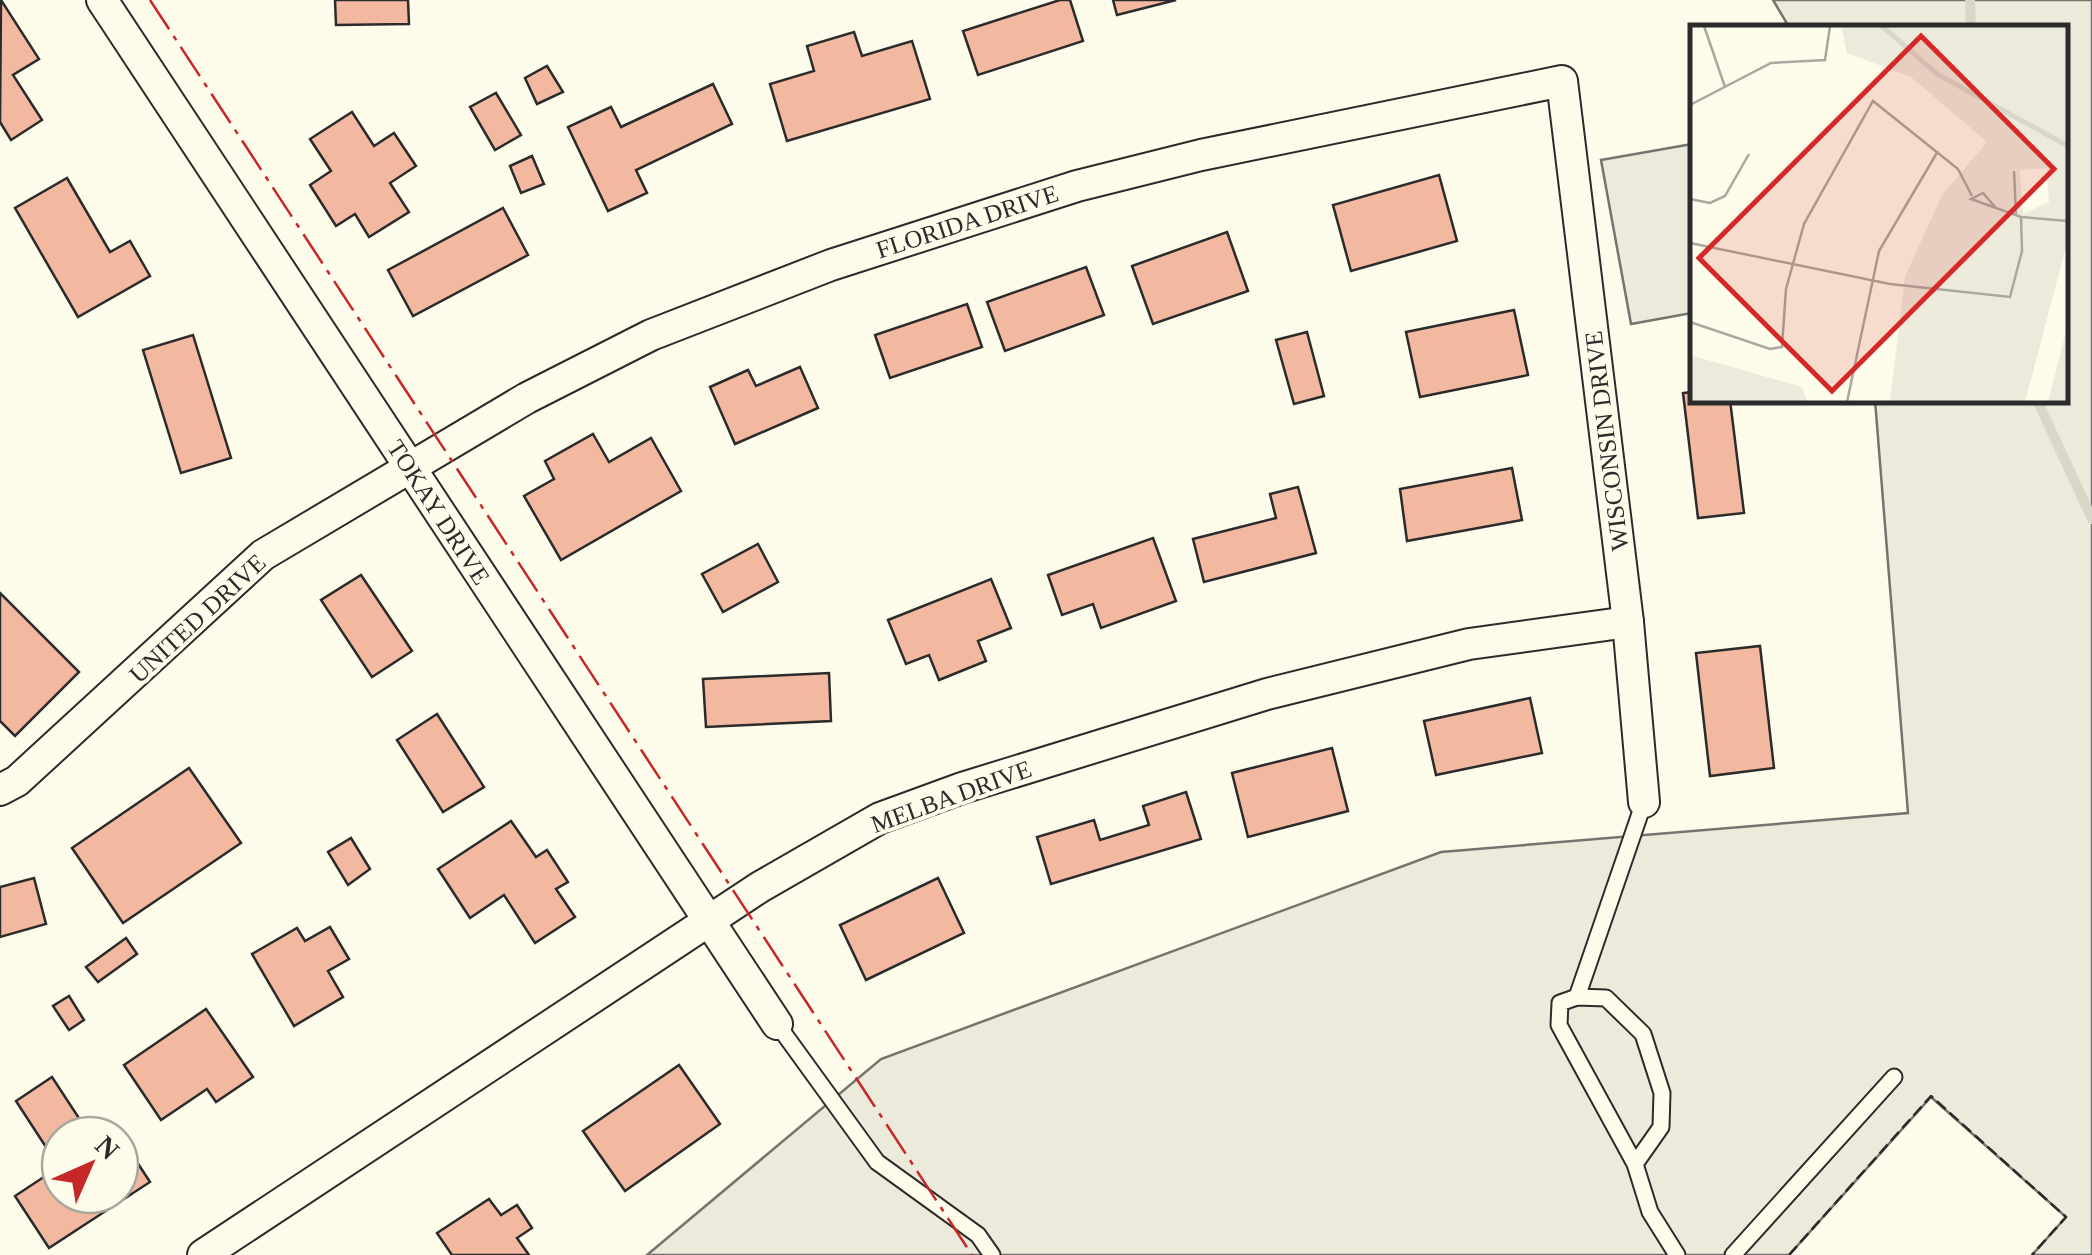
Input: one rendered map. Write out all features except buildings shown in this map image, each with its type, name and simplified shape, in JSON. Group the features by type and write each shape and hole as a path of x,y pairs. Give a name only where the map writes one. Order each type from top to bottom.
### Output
{"street":[{"name":"TOKAY DRIVE","path":"102,0 777,1024"},
{"name":"FLORIDA DRIVE","path":"410,468 527,398 650,334 831,265 1127,172 1562,81"},
{"name":"WISCONSIN DRIVE","path":"1562,81 1628,622 1644,802"},
{"name":"UNITED DRIVE","path":"0,790 16,781 134,677 263,556 410,468"},
{"name":"MELBA DRIVE","path":"203,1255 840,838 962,788 1267,694 1469,644 1628,622"}],"lane":[{"path":"1577,997 1644,802"},
{"path":"1635,1164 1661,1127 1662,1092 1643,1034 1606,998 1577,997 1560,1003 1559,1025 1635,1164 1650,1212 1677,1255"},
{"path":"777,1024 878,1162 978,1235 992,1255"},
{"path":"1733,1255 1894,1077"}],"shaded area":[{"path":"1773,0 2092,0 2092,1255 2032,1255 2066,1217 1931,1097 1789,1255 647,1255 881,1059 1441,852 1908,813 1875,402 2067,402 2067,25 1788,25"},
{"path":"1690,144 1690,313 1631,324 1601,160"}],"waterway":[{"path":"1970,0 1971,25"},
{"path":"2038,402 2092,519"}],"fence":[{"path":"1789,1255 1931,1096 2066,1217 2032,1255"}],"power":[{"path":"150,0 972,1255"}]}
